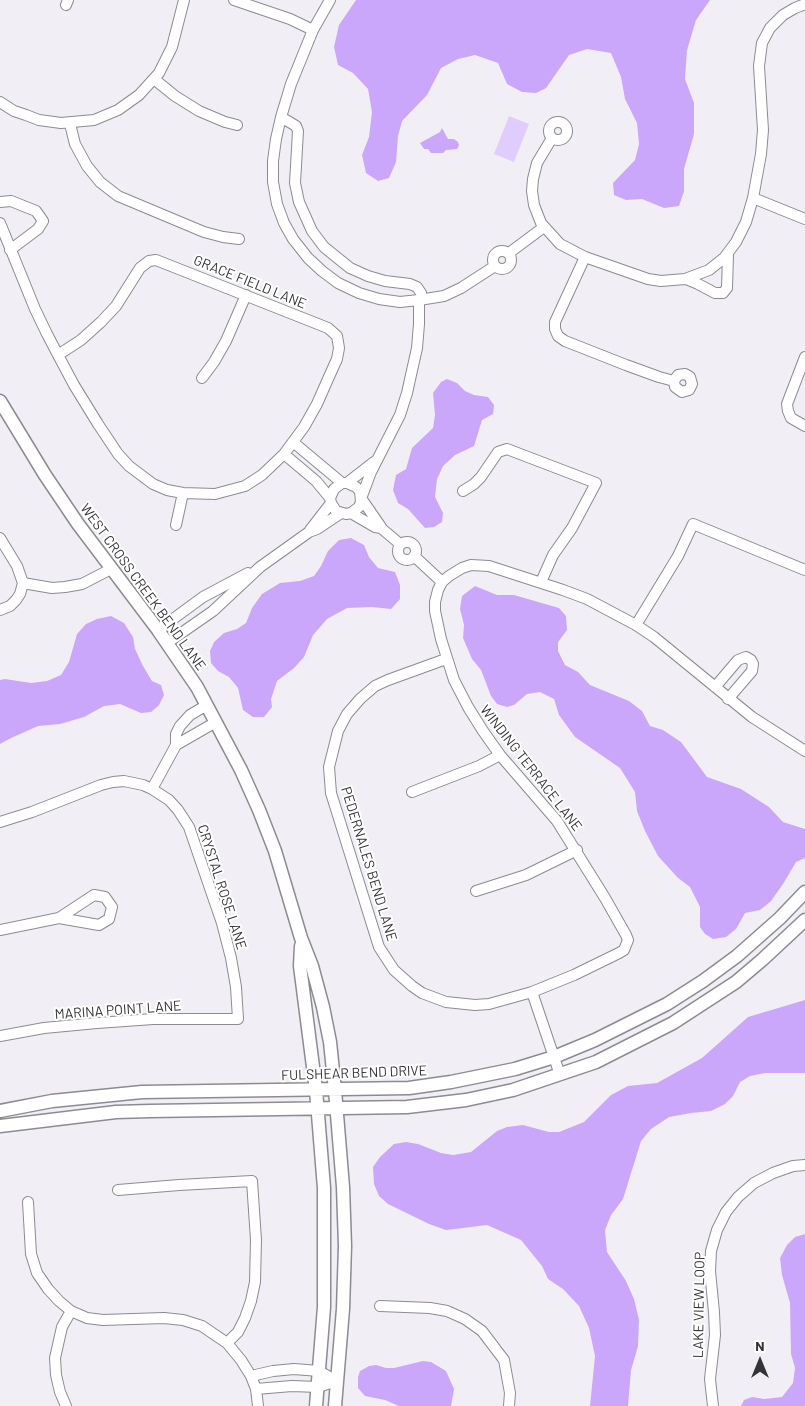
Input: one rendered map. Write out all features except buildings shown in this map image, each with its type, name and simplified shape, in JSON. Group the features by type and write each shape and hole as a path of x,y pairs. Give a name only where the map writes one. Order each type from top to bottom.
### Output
{"main road":[{"name":"WEST CROSS CREEK BEND LANE","path":"0,401 45,475 78,524 158,630 197,687 241,770 259,810 274,851 301,938 312,966 330,1042 343,1187 344,1246 343,1309 335,1406"},
{"name":"FULSHEAR BEND DRIVE","path":"0,1110 52,1101 142,1092 409,1088 443,1084 494,1074 554,1057 620,1029 668,1004 720,970 780,918 805,892"},
{"path":"780,918 793,932"},
{"path":"0,1126 116,1112 407,1107 448,1103 513,1090 560,1075 621,1051 673,1023 736,982 805,920"},
{"name":"WEST CROSS CREEK BEND LANE","path":"301,938 300,966 318,1108 324,1188 324,1307 316,1406"},
{"path":"114,1094 116,1112"}],"street":[{"path":"0,102 14,111 39,120 70,124 94,120 118,110 139,96 154,79 166,60 172,48 184,0"},
{"path":"234,0 290,19 314,30"},
{"path":"330,0 314,30 291,84 280,117 274,154 273,182 277,204 284,223 293,239 308,258 322,272 359,294 400,302 419,300 444,296 495,266 501,269 508,267 511,260 509,254 544,227"},
{"path":"552,138 537,163 532,185 534,205 544,227 564,247 585,257 648,279 685,279 709,270 728,254 743,229 753,198 761,154 763,130 758,66 761,48 767,32 778,19 788,11 805,4"},
{"path":"154,79 175,96 199,111 236,125"},
{"path":"167,643 213,611 260,567 309,532 360,507 361,497 377,460 400,415 413,371 420,324 419,300 422,298 421,293 417,287 410,284 368,276 350,268 324,248 312,231 299,202 295,184 298,131 296,126 280,117"},
{"path":"70,124 75,144 87,166 100,182 118,196 204,232 239,239"},
{"path":"753,198 805,219"},
{"path":"0,202 11,201 36,211 42,221 38,229 10,250"},
{"path":"0,223 35,309 58,355 74,385 118,454 129,466 153,484 167,490 182,494 215,494 245,486 262,476 293,442 344,483 356,487 381,528"},
{"path":"685,279 717,294 724,292 727,288 728,254"},
{"path":"585,257 556,319 555,328 558,336 565,341 637,369 674,381"},
{"name":"GRACE FIELD LANE","path":"58,355 81,340 102,322 116,306 140,268 149,261 161,261 328,328 337,336 339,348 337,359 317,404 293,442"},
{"path":"202,378 226,341 246,295"},
{"path":"543,329 555,328"},
{"path":"805,358 787,402 788,414 795,422 805,426"},
{"path":"463,491 481,477 498,452 507,449 596,483 572,528 554,555 541,582"},
{"path":"284,454 316,481 336,511 346,513 381,528 400,544 406,541 414,544 417,549 414,556 442,582 462,568 479,565 489,566 587,599 636,625 670,650 728,699 780,736 805,751"},
{"path":"309,532 330,500 334,489 377,460"},
{"path":"176,525 182,494"},
{"path":"636,625 678,556 693,524 805,570"},
{"path":"0,538 17,566 23,583 16,600 10,606 0,610"},
{"path":"158,630 203,597 260,567"},
{"path":"23,583 52,588 65,588 82,584 111,569"},
{"name":"WINDING TERRACE LANE","path":"442,582 435,602 435,611 446,658 454,680 468,707 500,754 557,821 577,850 626,935"},
{"path":"714,687 738,660 746,657 751,660 753,664 752,671 728,699"},
{"name":"PEDERNALES BEND LANE","path":"446,658 375,686 347,714 338,731 329,767 331,793 379,947 386,959 402,978 412,986 434,997 459,1004 489,1004 532,992 574,975 619,953 626,946 628,940 626,935"},
{"path":"152,789 176,745 176,734 184,720 207,705"},
{"path":"176,745 216,722"},
{"path":"412,792 480,766 500,754"},
{"name":"CRYSTAL ROSE LANE","path":"0,822 113,782 134,783 152,789 169,800 189,827 222,923 236,987 238,1019"},
{"path":"476,891 526,875 577,850"},
{"path":"0,930 59,918 99,925 110,919 112,907 105,897 94,895 59,918"},
{"path":"532,992 560,1075"},
{"name":"MARINA POINT LANE","path":"0,1036 44,1028 97,1023 153,1019 238,1019"},
{"name":"LAKE VIEW LOOP","path":"713,1406 710,1379 714,1312 710,1271 716,1230 738,1196 754,1183 773,1173 793,1166 805,1165"},
{"path":"118,1190 252,1181 256,1240 252,1301 238,1332 227,1343"},
{"path":"28,1202 31,1254 37,1273 59,1302 86,1318 103,1320 164,1318 183,1320 202,1326 227,1343 251,1376 256,1389 258,1406"},
{"path":"380,1306 430,1308 447,1311 465,1319 482,1331 504,1360 510,1393 510,1406"},
{"path":"66,1406 56,1375 55,1358 62,1327 72,1311"},
{"path":"251,1376 272,1371 319,1371 337,1381"},
{"path":"256,1389 292,1386 318,1387 337,1381"}],"shaded area":[{"path":"356,0 710,0 696,20 687,50 685,79 694,103 694,134 684,169 684,191 679,206 664,208 642,199 626,200 614,195 613,183 635,160 639,144 637,123 625,99 621,77 611,53 587,49 569,55 546,88 536,93 522,92 507,84 498,63 475,55 458,59 441,68 427,95 402,121 398,136 396,162 389,178 378,181 366,173 362,155 369,137 372,112 368,89 353,73 338,65 334,47 339,25"},
{"path":"509,116 529,124 514,162 494,154"},
{"path":"442,128 448,139 454,139 458,142 457,149 446,150 443,153 431,153 428,149 424,149 420,143 440,132"},
{"path":"447,379 457,383 465,391 474,395 488,397 494,405 493,414 482,420 474,446 455,455 443,466 437,479 435,497 443,513 442,522 434,527 425,528 408,509 398,503 393,490 396,475 406,469 412,448 433,428 435,415 433,393 441,382"},
{"path":"351,538 364,545 369,557 378,568 395,572 400,585 400,599 391,609 372,607 347,608 327,619 313,635 304,657 294,668 277,681 271,699 272,707 264,717 253,717 243,710 238,688 229,677 218,671 211,663 210,651 214,642 224,633 237,629 246,623 252,608 262,594 280,583 300,581 314,576 328,551 339,540"},
{"path":"475,586 497,595 514,595 559,608 566,616 567,630 558,642 558,651 565,665 578,672 590,685 629,701 642,711 650,726 663,730 681,742 707,777 741,789 769,807 783,822 805,829 805,858 796,862 771,901 760,910 745,913 736,929 726,937 713,939 705,934 700,927 700,907 690,887 678,878 658,856 637,811 635,792 620,768 575,737 559,715 554,699 540,692 527,694 514,705 507,707 497,704 491,696 481,670 472,659 463,638 464,625 460,609 462,596"},
{"path":"111,616 124,623 133,637 135,649 143,666 152,681 161,685 164,695 159,705 151,712 141,713 120,704 104,706 84,717 60,724 38,726 0,744 0,680 31,683 47,681 61,675 69,662 77,634 86,624"},
{"path":"805,1000 805,1073 765,1073 750,1076 740,1082 733,1096 725,1104 711,1111 669,1117 651,1129 641,1141 623,1199 611,1215 605,1230 607,1252 626,1281 634,1299 639,1320 638,1346 631,1370 628,1406 590,1406 595,1356 589,1328 579,1306 563,1289 548,1279 542,1266 521,1240 487,1225 446,1230 388,1204 379,1196 374,1184 373,1167 380,1157 394,1144 406,1142 418,1144 441,1153 453,1155 471,1152 497,1131 507,1127 523,1125 549,1132 559,1132 584,1122 611,1095 628,1086 657,1083 702,1058 748,1017"},
{"path":"805,1234 805,1406 741,1406 744,1400 752,1397 764,1399 782,1397 793,1383 795,1368 791,1354 790,1303 782,1275 780,1258 787,1245 795,1237"},
{"path":"423,1361 431,1362 446,1371 454,1389 451,1406 399,1406 385,1400 365,1396 358,1388 360,1371 369,1366 376,1365 394,1368"}]}
